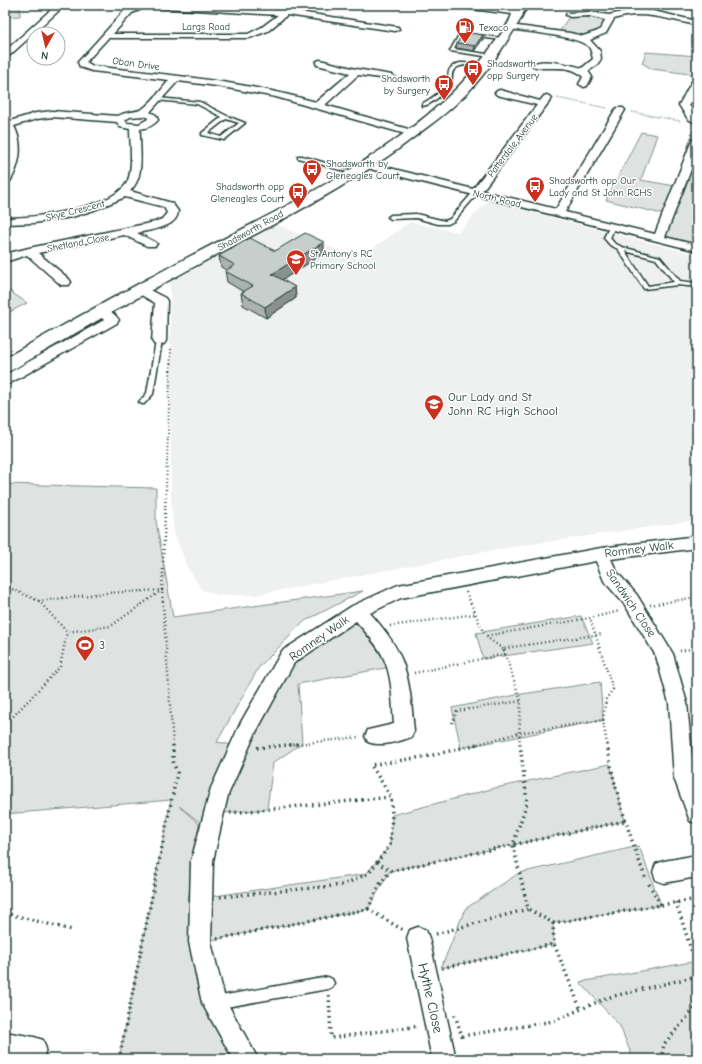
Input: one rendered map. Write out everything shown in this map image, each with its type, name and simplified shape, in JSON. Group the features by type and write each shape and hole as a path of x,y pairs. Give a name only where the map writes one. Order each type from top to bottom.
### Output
{"main road":[{"path":"463,5 522,9"},
{"name":"Shadsworth Road","path":"5,366 140,289 263,223 368,164 412,133 448,103 470,82 487,61 522,9"}],"street":[{"path":"5,55 61,5"},
{"name":"Oban Drive","path":"395,29 288,13 146,5 129,11 82,62 83,65 92,68 217,83 277,94 412,133"},
{"name":"Largs Road","path":"107,36 249,36 265,29 288,13 294,5"},
{"path":"570,15 589,14 610,18 624,13 643,12 697,23"},
{"path":"583,39 601,34 607,29 610,18"},
{"path":"510,27 568,34 583,39 594,48 597,54 597,59 593,64 583,71"},
{"path":"320,63 356,72 392,78"},
{"path":"536,64 561,65 583,71 588,77 584,84"},
{"path":"319,105 356,72"},
{"path":"143,113 158,99 175,79"},
{"path":"697,79 691,94 684,105 691,117 697,121"},
{"name":"Patterdale Avenue","path":"476,192 545,101 500,93"},
{"path":"559,213 620,110"},
{"path":"5,181 14,159 16,147 12,130 7,123 52,114 120,120 128,114 143,113 151,115 153,120 147,125 135,128 123,125 120,120"},
{"path":"124,193 130,186 134,175 135,128"},
{"path":"659,238 697,140"},
{"name":"North Road","path":"368,164 378,168 697,248"},
{"name":"Skye Crescent","path":"5,221 16,222 60,216 98,206 117,198 124,193"},
{"name":"Shetland Close","path":"5,258 29,251 162,224 171,216 173,211 168,206 124,193"},
{"path":"127,232 151,244"},
{"name":"Shetland Close","path":"29,251 65,282"},
{"path":"140,289 161,301 159,341"},
{"path":"5,381 113,320 101,311"},
{"name":"Romney Walk","path":"246,1059 214,1003 200,942 202,861 218,794 248,728 288,657 358,611 398,592 601,554 697,542"},
{"name":"Sandwich Close","path":"601,554 610,576 636,607 664,654 678,703 684,778 697,814"},
{"path":"358,611 380,635 396,666 398,676 404,731 375,736"},
{"path":"664,872 697,866"},
{"name":"Hythe Close","path":"418,938 446,1018 444,1059"},
{"path":"5,1044 34,1049"}],"lane":[{"path":"487,61 451,50 462,34 502,39"},
{"path":"424,105 440,93 449,81 450,72 453,67 487,61"},
{"path":"158,99 198,103 225,117 243,123 222,139 204,134 225,117"},
{"path":"300,157 353,172"},
{"path":"391,217 416,216 446,223 452,220 476,192"},
{"path":"612,226 607,238 612,244 620,248 658,258 678,283"},
{"path":"620,248 646,288 678,283 697,285"},
{"path":"142,402 150,394 159,341"},
{"path":"214,1003 328,983"}],"path":[{"path":"697,51 694,58 697,79"},
{"path":"119,1059 177,773 173,761 174,733 162,590 171,346 159,341"},
{"path":"461,580 485,636 503,649 521,701 520,733 527,802 512,845 528,909"},
{"path":"5,586 38,601 67,632"},
{"path":"38,601 106,593 162,590"},
{"path":"67,632 110,626 162,590"},
{"path":"485,636 590,618 636,607 697,596"},
{"path":"373,628 475,614"},
{"path":"590,618 612,689 606,699 603,720 610,764 625,821 645,877 661,905"},
{"path":"5,725 60,667 67,632"},
{"path":"503,649 602,634"},
{"path":"398,676 505,654"},
{"path":"452,723 457,711 521,701"},
{"path":"201,898 343,885 369,873 390,845 392,816 391,797 371,765 430,756 520,733 603,720"},
{"path":"238,750 375,736"},
{"path":"214,814 391,797"},
{"path":"368,908 380,884 390,871 625,821"},
{"path":"377,862 390,871"},
{"path":"200,942 368,908 418,938 528,909 553,923 697,899"},
{"path":"676,902 697,968"},
{"path":"5,913 72,930"},
{"path":"553,923 554,944 581,1010"},
{"path":"441,968 554,944"},
{"path":"438,961 443,975"},
{"path":"328,983 331,1038 446,1018 462,1036 554,1021 606,998 697,976"},
{"path":"661,1059 664,1044 697,1006"}],"shaded area":[{"path":"20,5 20,16 5,17 5,6"},
{"path":"632,5 697,5 697,10 657,9"},
{"path":"589,14 610,18 607,28 583,39 558,34 570,15"},
{"path":"646,52 697,56 697,75 652,69 642,63"},
{"path":"697,130 697,248 659,238 666,215 606,200 641,132 657,135 641,180 675,186 693,131"},
{"name":"Our Lady and St John RC High School","path":"488,201 697,255 697,520 505,548 255,595 218,595 202,590 187,567 174,532 171,496 170,281 276,224 358,259 410,222 458,232"},
{"path":"8,290 27,303 6,314 5,291"},
{"path":"5,484 156,488 156,521 173,617 363,591 305,621 259,667 217,742 232,745 288,657 358,611 396,666 298,684 302,743 273,763 267,809 214,814 210,830 179,806 199,824 188,902 201,898 366,874 390,845 392,815 495,788 610,764 625,821 390,871 368,909 207,941 214,1003 246,1059 119,1059 171,800 5,814"},
{"path":"581,616 593,643 483,659 476,633"},
{"path":"600,682 603,720 461,748 452,708 516,695"},
{"path":"639,846 661,905 553,923 554,944 441,968 465,909 519,873"},
{"path":"697,961 697,1059 633,1059 620,1026 580,982"}],"building":[{"path":"464,32 483,35 475,46 457,43"},
{"path":"305,233 324,242 272,274 295,287 265,307 241,293 253,286 225,271 235,265 219,256 250,238 275,251"}],"place":[{"name":"Texaco","path":"465,44"},
{"name":"Shadsworth opp Surgery","path":"473,86"},
{"name":"Shadsworth by Surgery","path":"444,101"},
{"name":"Shadsworth by Gleneagles Court","path":"312,186"},
{"name":"Shadsworth opp Our Lady and St John RCHS","path":"535,203"},
{"name":"Shadsworth opp Gleneagles Court","path":"298,209"},
{"name":"St Antony's RC Primary School","path":"296,276"},
{"name":"Our Lady and St John RC High School","path":"434,421"},
{"name":"3","path":"85,662"}]}
